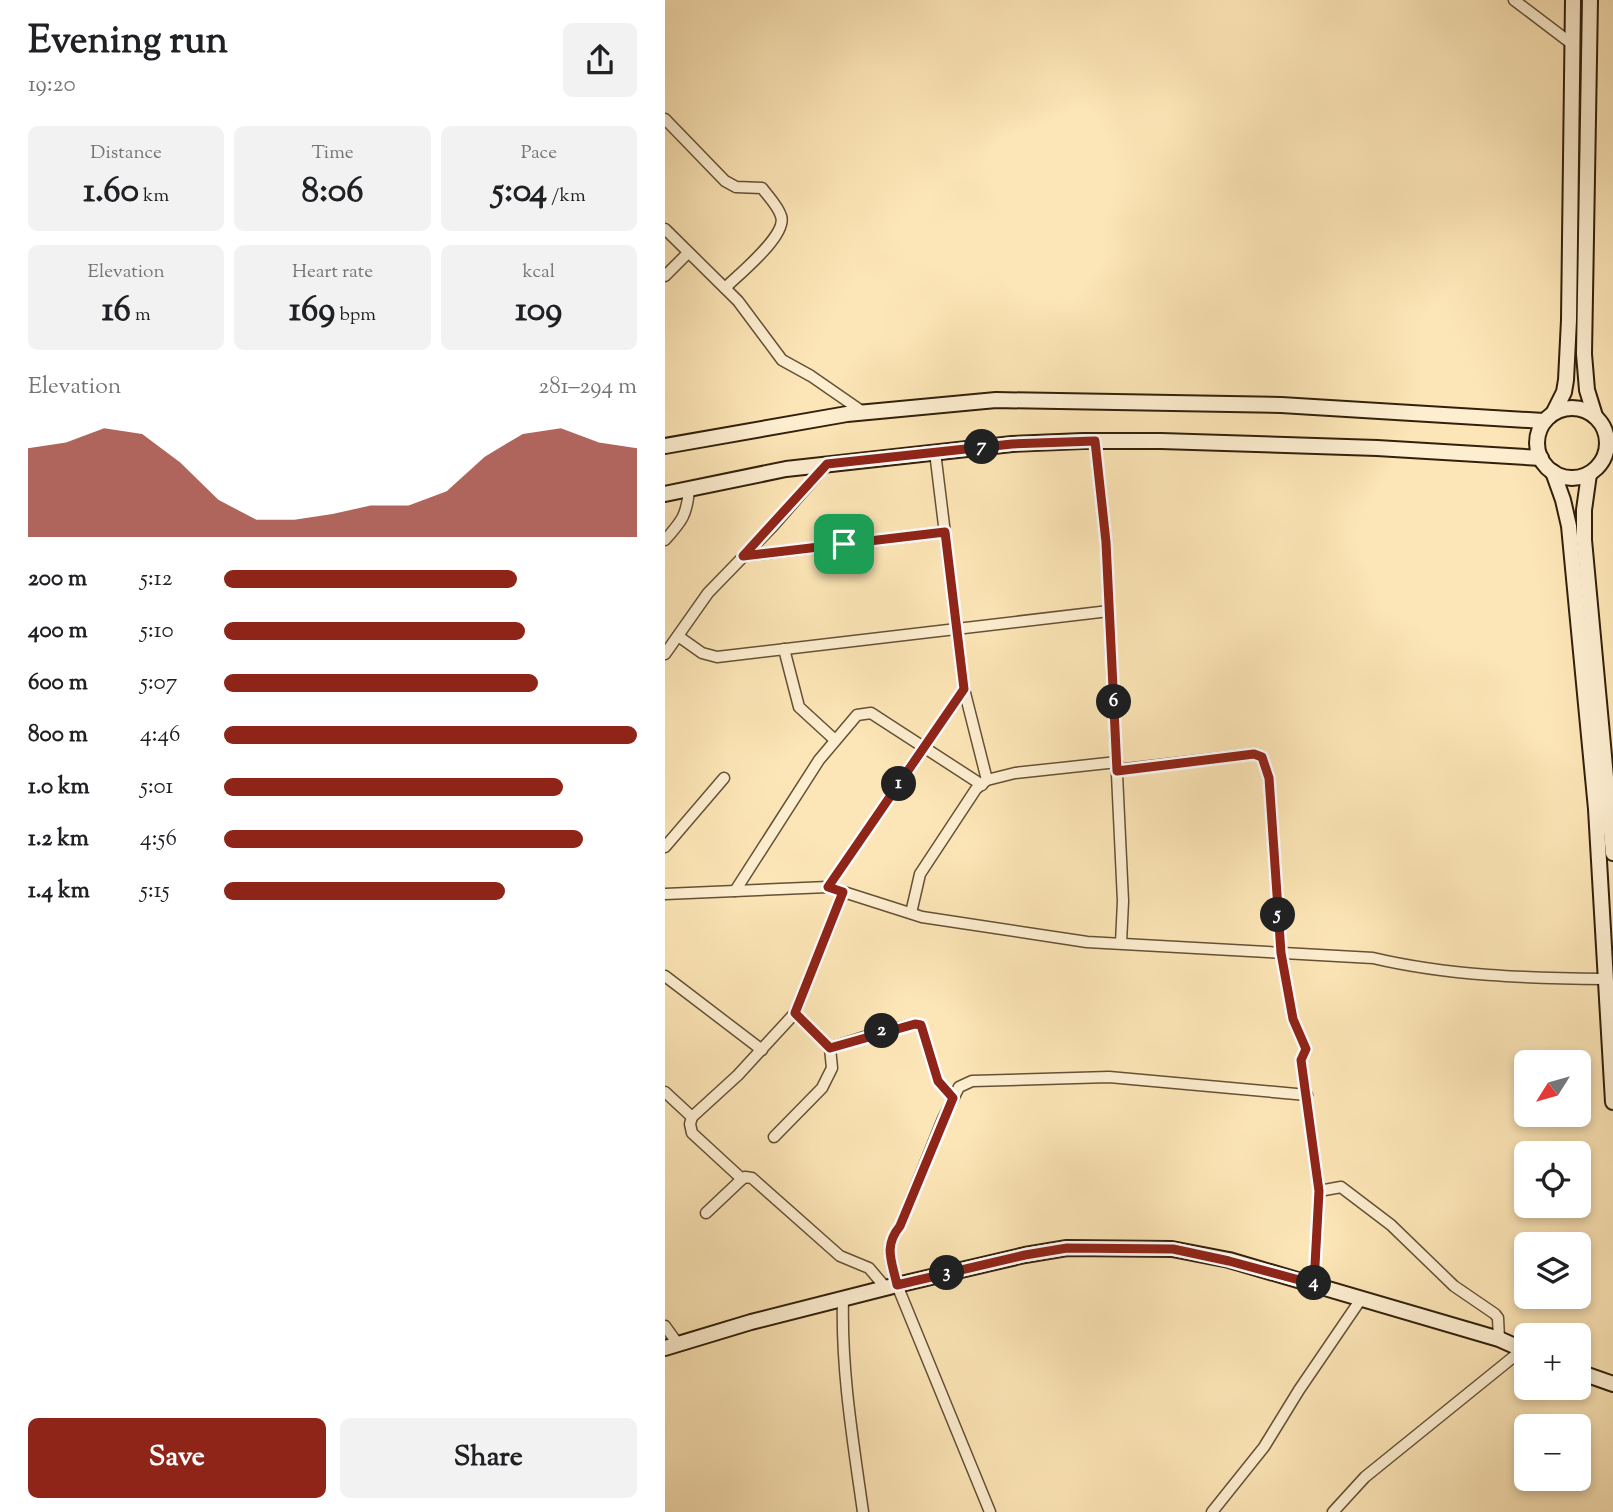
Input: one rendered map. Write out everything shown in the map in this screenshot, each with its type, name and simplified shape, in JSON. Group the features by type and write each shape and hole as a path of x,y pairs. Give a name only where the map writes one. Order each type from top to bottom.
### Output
{"street":[{"path":"1514,0 1572,44"},
{"path":"1573,0 1566,380 1564,392 1538,433 1537,446 1541,458 1553,472 1569,526 1596,809 1613,1102"},
{"path":"1590,0 1584,354 1587,390 1595,416"},
{"path":"665,119 725,181 736,187 762,188 782,215 782,226 775,239 725,288"},
{"path":"665,229 738,301 782,360 863,412"},
{"path":"665,276 688,253"},
{"path":"665,446 768,426 863,412 996,400 1281,405 1549,417 1575,408 1595,416 1609,430 1606,453 1584,510 1584,540 1607,722 1613,853"},
{"path":"1095,441 1106,542 1123,908 1121,943"},
{"path":"665,494 786,468 1012,444 1161,441 1377,448 1541,458"},
{"path":"935,452 964,689 984,782"},
{"path":"665,654 708,593 827,464"},
{"path":"1553,472 1571,478 1600,468"},
{"path":"665,540 683,520 689,489"},
{"path":"743,556 945,532"},
{"path":"678,636 702,653 717,657 1109,611"},
{"path":"784,649 799,707 835,740"},
{"path":"828,887 964,689"},
{"path":"735,891 819,760 857,715 871,713 923,749 984,782"},
{"path":"911,913 920,874 976,789 984,782 1015,774 1254,754 1262,757 1269,778 1281,953 1293,1019 1306,1049 1301,1060 1319,1191 1314,1284"},
{"path":"665,847 724,778"},
{"path":"665,894 828,887 911,913 1087,942 1373,958 1408,966 1487,975 1605,979"},
{"path":"742,1180 692,1133 692,1116 762,1050 795,1013 843,892"},
{"path":"665,976 762,1050"},
{"path":"775,1137 822,1088 832,1068 830,1048 795,1013"},
{"path":"830,1048 877,1033 921,1025 938,1081 953,1098"},
{"path":"990,1512 891,1287 889,1248 892,1236 900,1226 959,1087 972,1081 1109,1077 1307,1095"},
{"path":"665,1092 692,1116"},
{"path":"706,1213 745,1177 752,1178 840,1256 869,1268 891,1287"},
{"path":"1319,1191 1341,1187 1382,1218 1454,1286 1495,1314 1498,1318 1499,1339"},
{"path":"665,1326 672,1346 751,1322 1025,1255 1067,1248 1173,1249 1314,1284 1499,1339 1514,1346"},
{"path":"843,1299 842,1335 846,1388 863,1512"},
{"path":"1212,1512 1264,1447 1361,1299"},
{"path":"1333,1512 1365,1477 1514,1359"},
{"path":"1591,1376 1613,1384"}],"route":[{"path":"1095,441 1106,542 1117,771 1254,754 1262,757 1269,778 1281,953 1293,1019 1306,1049 1301,1060 1318,1172 1314,1284 1173,1249 1067,1248 897,1285 889,1248 892,1236 900,1226 953,1098 938,1081 921,1025 877,1033 830,1048 795,1013 843,892 828,887 964,689 945,532 844,544 743,556 827,464 1012,444 1095,441"}]}
